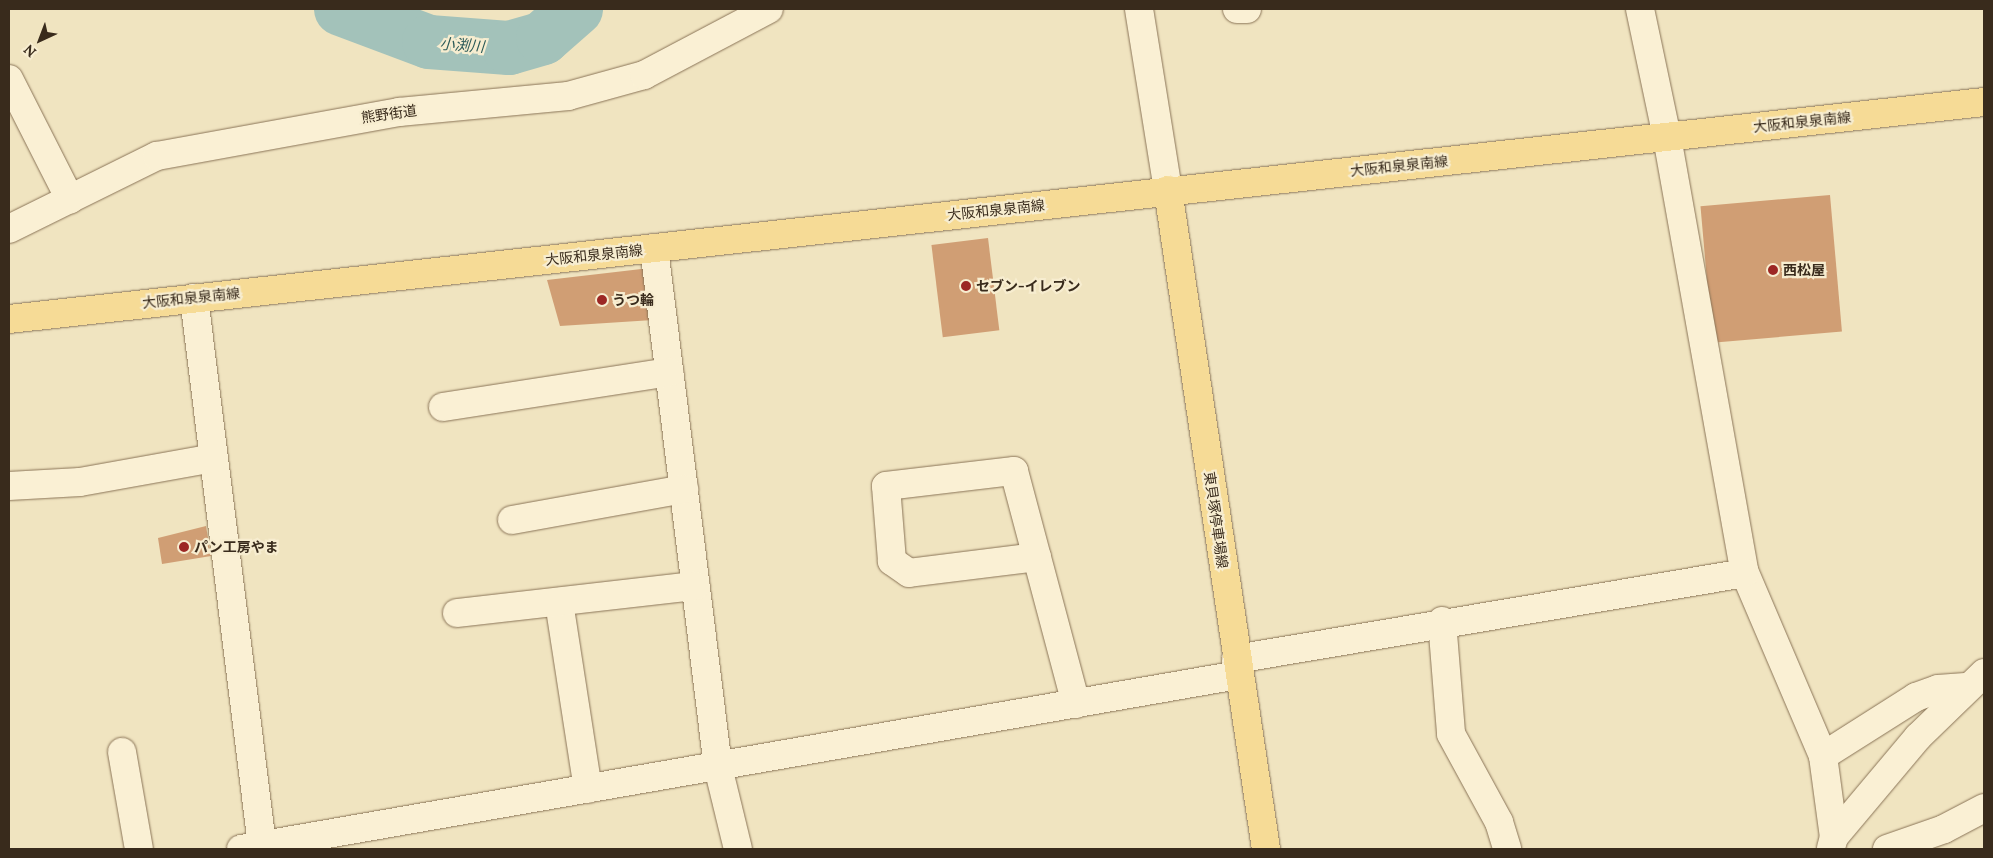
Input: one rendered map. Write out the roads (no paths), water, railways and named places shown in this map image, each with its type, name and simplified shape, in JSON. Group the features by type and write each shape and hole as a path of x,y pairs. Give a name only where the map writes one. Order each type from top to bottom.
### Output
{"main road":[{"name":"大阪和泉泉南線","path":"9,319 1168,190 1984,102"},
{"name":"東貝塚停車場線","path":"1168,190 1237,667 1266,849"}],"street":[{"name":"熊野街道","path":"9,229 156,156 399,112 568,96 644,75 769,9"},
{"path":"1139,9 1168,190"},
{"path":"1238,9 1248,9"},
{"path":"1640,9 1667,137 1746,573 1823,756 1832,843"},
{"path":"9,79 70,199"},
{"path":"654,248 718,767 738,849"},
{"path":"194,298 263,846 1076,704 1442,621 1746,573"},
{"path":"443,407 669,372"},
{"path":"9,486 80,482 214,458"},
{"path":"1036,557 909,573 892,561 886,486 1014,471 1076,704"},
{"path":"512,520 684,489"},
{"path":"457,613 696,586"},
{"path":"559,602 588,789"},
{"path":"1442,621 1451,734 1499,822 1507,849"},
{"path":"1823,756 1916,698 1938,689 1977,680"},
{"path":"1832,843 1918,737 1977,680"},
{"path":"122,752 139,849"},
{"path":"1887,849 1944,829 1984,808"}],"waterway":[{"name":"小渕川","path":"341,9 429,42 509,48 543,38 576,9"}],"place":[{"name":"西松屋","path":"1773,270"},
{"name":"セブン-イレブン","path":"966,286"},
{"name":"うつ輪","path":"602,300"},
{"name":"パン工房やま","path":"184,547"}]}
